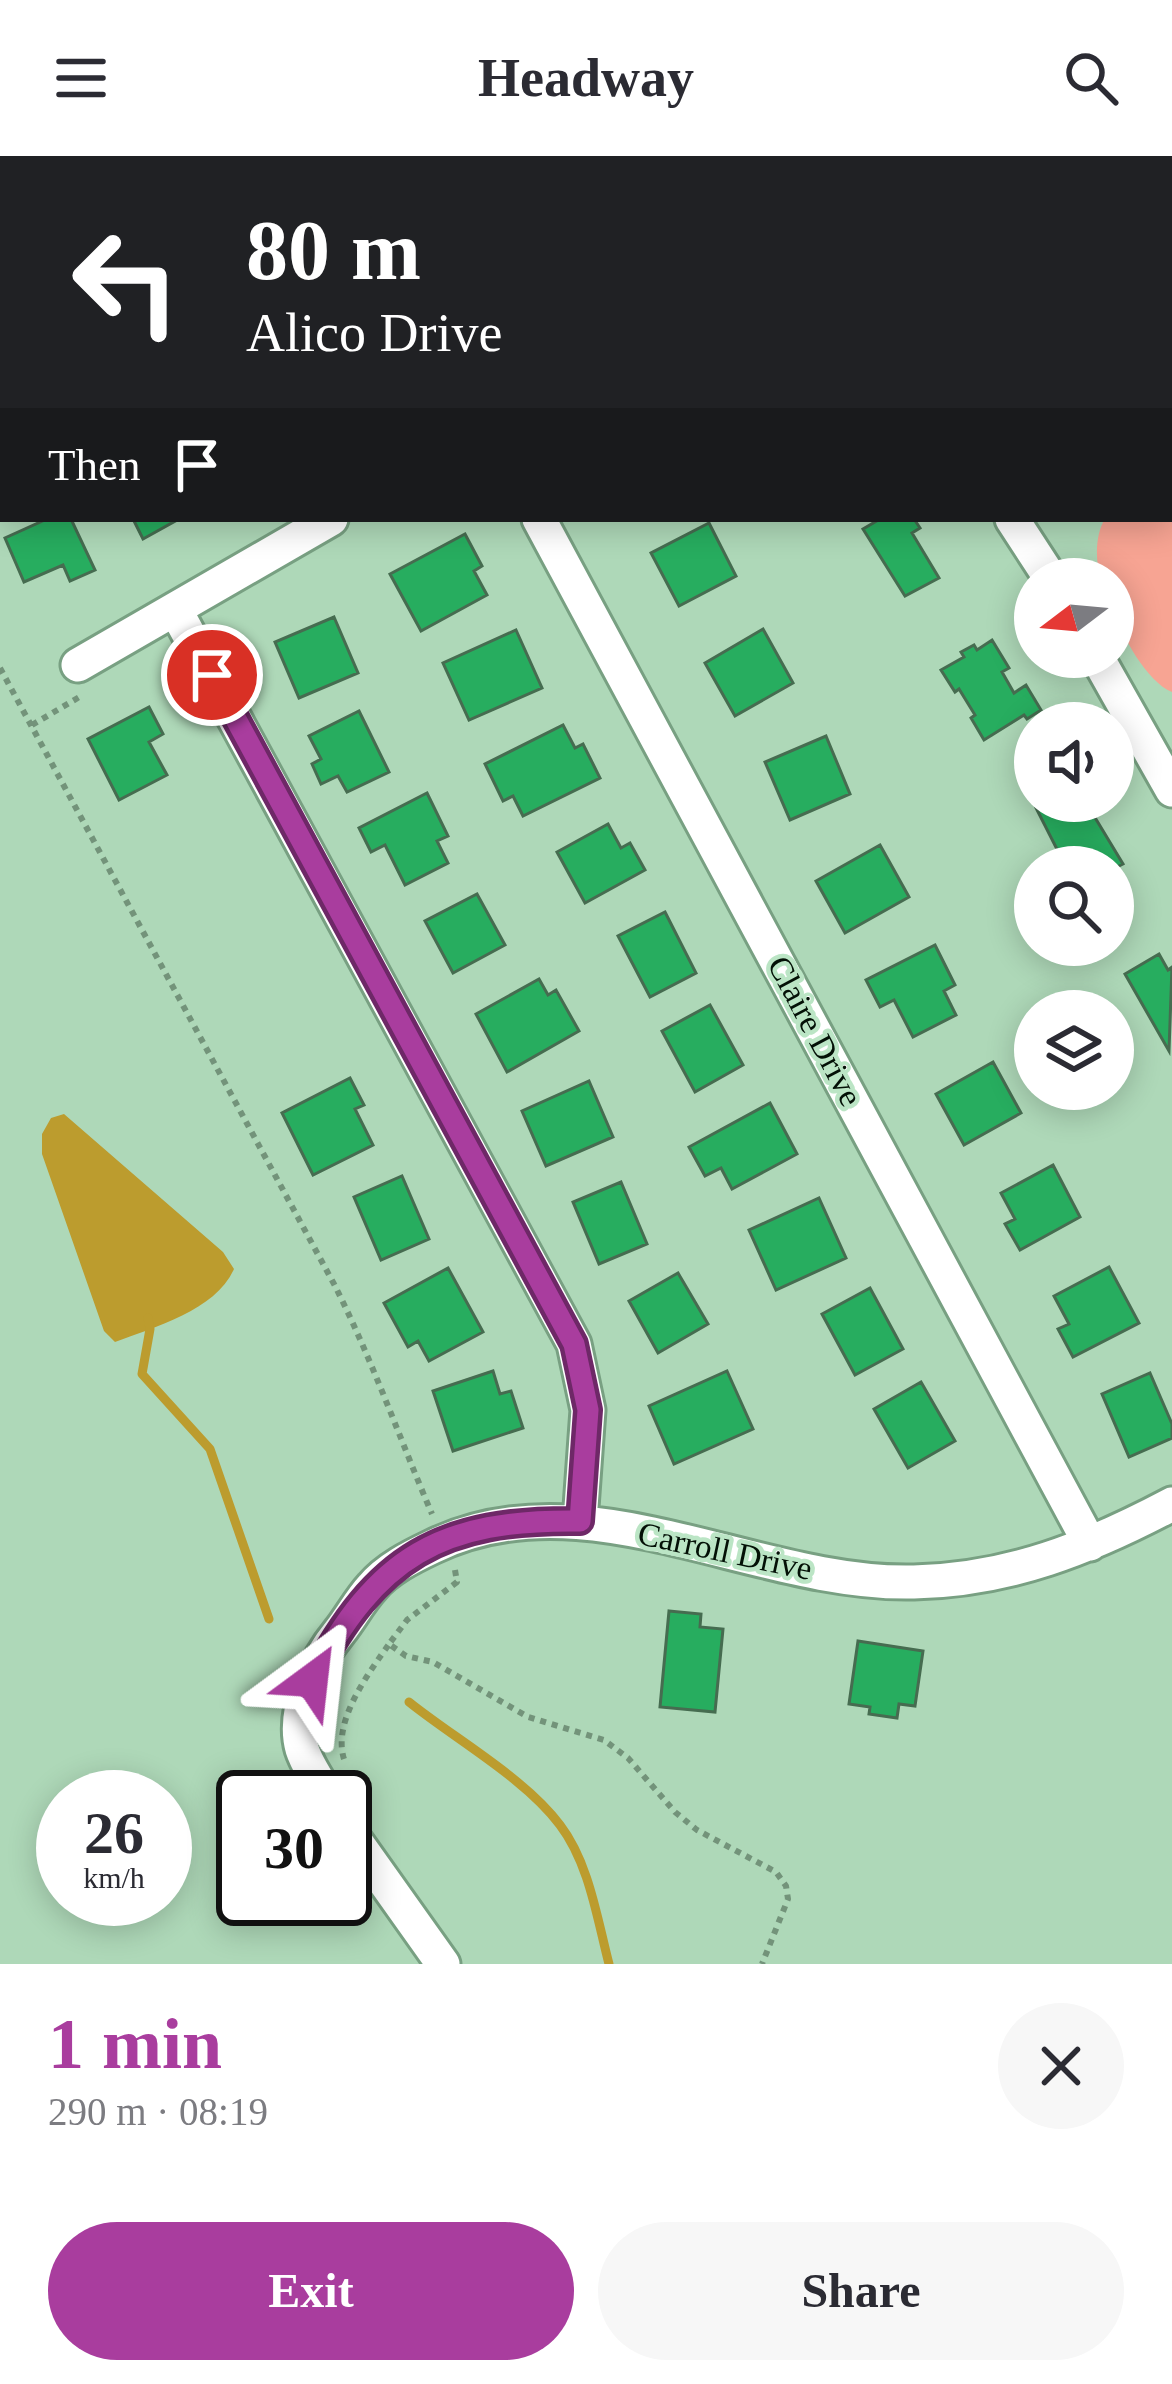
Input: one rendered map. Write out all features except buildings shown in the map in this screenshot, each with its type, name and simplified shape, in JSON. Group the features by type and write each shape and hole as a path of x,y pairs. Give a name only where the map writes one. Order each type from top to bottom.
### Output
{"street":[{"path":"78,665 326,522"},
{"name":"Claire Drive","path":"541,522 1090,1544"},
{"path":"1014,522 1037,558"},
{"path":"175,609 574,1344 588,1410 580,1521"},
{"path":"1109,678 1172,790"},
{"name":"Carroll Drive","path":"314,1770 302,1748 299,1718 332,1640 371,1587 400,1564 444,1541 490,1526 532,1520 580,1521 809,1568 906,1582 966,1580 1038,1565 1172,1504"},
{"path":"372,1864 443,1964"}],"path":[{"path":"0,668 334,1284 370,1356 458,1582 407,1621 389,1644 349,1712 340,1748 345,1763"},
{"path":"389,1644 406,1656 433,1662 528,1717 604,1740 628,1758 697,1830 776,1872 788,1898 762,1964"}],"shaded area":[{"path":"1104,522 1172,522 1172,692 1153,678 1134,652 1134,558 1097,556"},
{"path":"64,1114 223,1252 234,1269 213,1296 183,1315 115,1342 104,1331 42,1154 42,1134 51,1118"}],"waterway":[{"path":"148,1318 142,1374 210,1449 269,1619"},
{"path":"409,1702 509,1775 560,1825 585,1874 609,1964"}],"route":[{"path":"212,675 574,1344 588,1410 580,1521 532,1520 490,1526 444,1541 400,1564 371,1587 332,1640 312,1680"}]}
